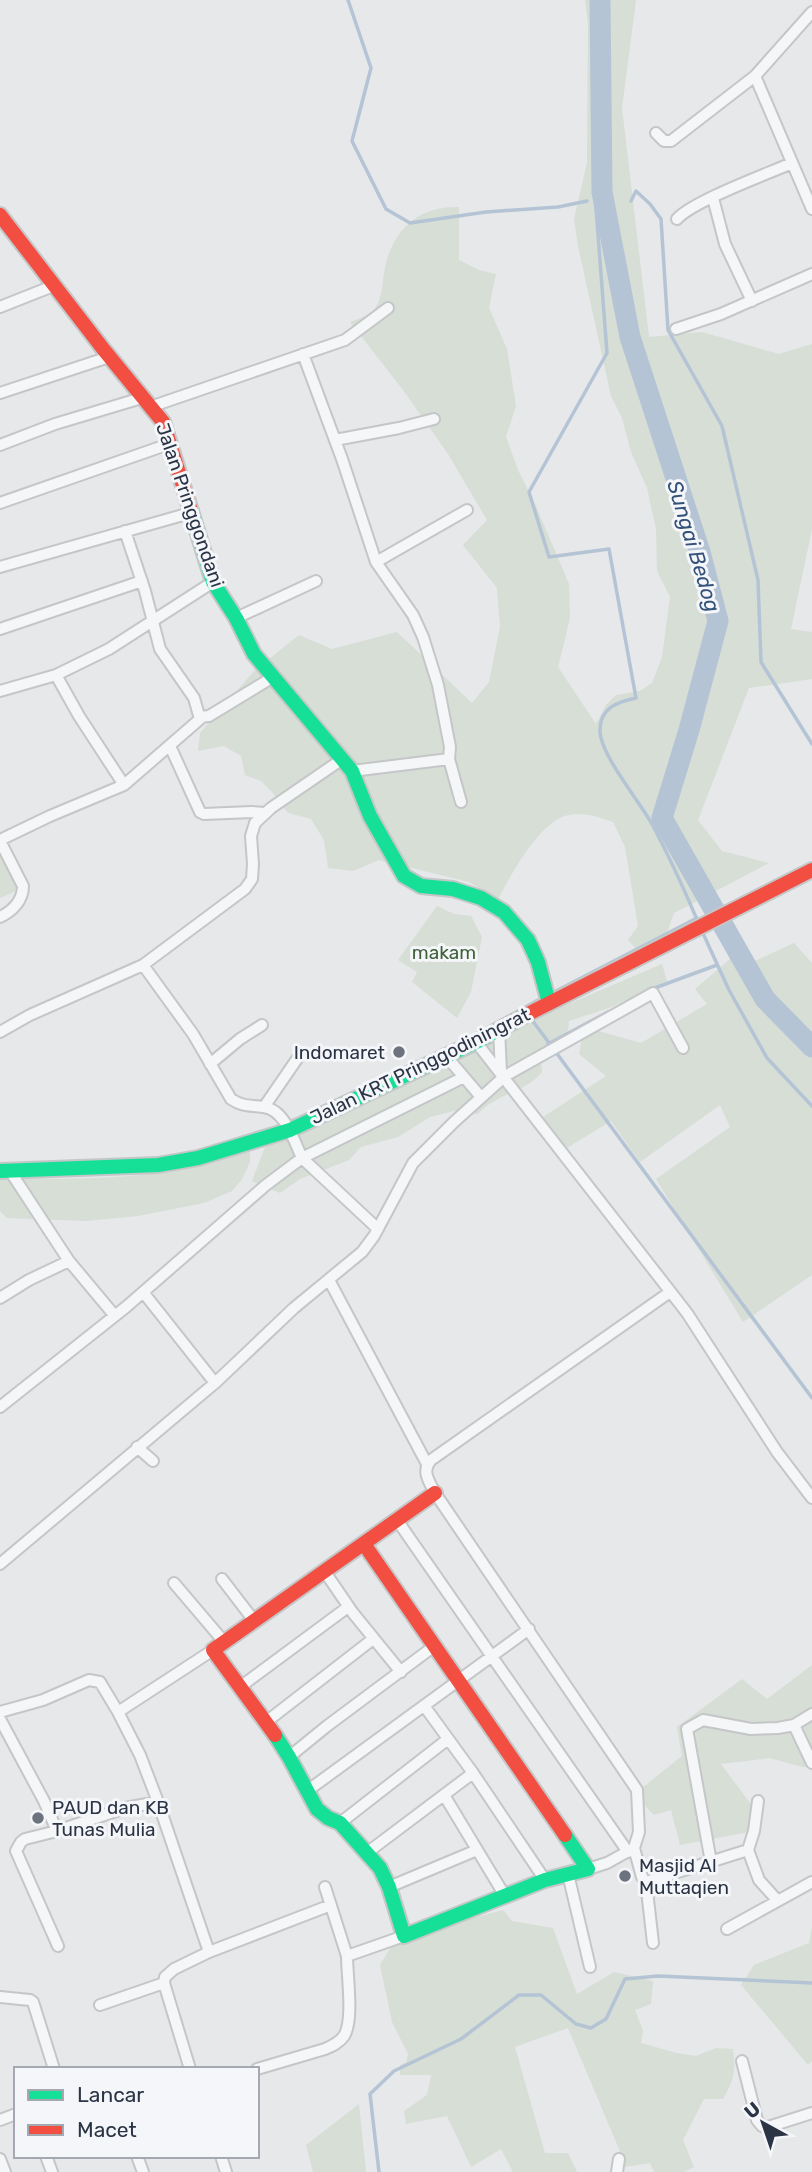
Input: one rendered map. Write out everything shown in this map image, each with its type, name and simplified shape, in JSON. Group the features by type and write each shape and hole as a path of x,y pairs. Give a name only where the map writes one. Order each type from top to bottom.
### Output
{"street":[{"path":"656,133 664,141 671,141 755,76 812,12"},
{"path":"755,76 812,209"},
{"path":"677,219 713,198 792,163"},
{"path":"713,198 725,244 752,300"},
{"name":"Jalan Pringgondani","path":"0,215 53,286 149,401 163,422 213,582 236,618 254,654 352,771 370,816 404,876 421,886 453,889 481,898 504,912 528,940 538,962 549,1003"},
{"path":"676,329 812,274"},
{"path":"0,307 53,286"},
{"path":"0,445 55,424 149,401 345,340 388,308"},
{"path":"303,354 376,562 413,615 423,637 438,685 450,747 449,759 461,802"},
{"path":"0,393 109,356"},
{"path":"335,440 434,419"},
{"path":"0,503 169,444"},
{"path":"376,562 467,510"},
{"path":"0,567 190,513"},
{"path":"0,917 14,908 23,892 23,886 0,841 50,816 124,785 200,717 194,698 160,649 125,531"},
{"path":"0,629 142,581"},
{"path":"0,691 56,675 109,649 213,582"},
{"path":"236,618 316,582"},
{"path":"56,675 124,785"},
{"path":"200,717 209,716 273,677"},
{"path":"170,746 200,812 265,813"},
{"path":"352,771 449,759"},
{"path":"0,1032 30,1015 143,965 246,889 252,879 251,836 255,823 265,813 341,760"},
{"name":"Jalan KRT Pringgodiningrat","path":"5,1171 158,1165 198,1158 290,1130 477,1042 806,872"},
{"path":"143,965 192,1034 231,1099 247,1107 273,1110 290,1130 302,1158 378,1229"},
{"path":"0,1564 215,1383 294,1308 369,1244 413,1163 503,1074 653,993 683,1048"},
{"path":"210,1063 240,1038 261,1025"},
{"path":"499,1029 503,1074"},
{"path":"477,1042 687,1314 777,1452 812,1498"},
{"path":"446,1056 481,1097"},
{"path":"264,1107 297,1059"},
{"path":"0,1407 115,1316 302,1158 464,1077"},
{"path":"5,1171 69,1261 115,1316"},
{"path":"0,1298 29,1280 69,1261"},
{"path":"329,1280 428,1464 426,1474 435,1493 637,1790 639,1832 631,1850 607,1863 545,1880 347,1956"},
{"path":"143,1292 215,1383"},
{"path":"428,1464 535,1385 670,1292"},
{"path":"137,1447 153,1461"},
{"path":"118,1712 219,1647 435,1493"},
{"path":"397,1520 631,1850 646,1882 653,1943"},
{"path":"364,1544 587,1869"},
{"path":"326,1572 348,1607 401,1672"},
{"path":"222,1579 255,1622"},
{"path":"174,1583 219,1647 240,1687 289,1757 317,1809 340,1823 380,1868 389,1887 404,1936"},
{"path":"240,1687 348,1607"},
{"path":"307,1791 529,1629"},
{"path":"266,1722 373,1639"},
{"path":"289,1757 433,1647"},
{"path":"0,1712 43,1699 89,1680 100,1682 140,1755 209,1952"},
{"path":"425,1707 545,1880"},
{"path":"711,1862 687,1729 703,1720 751,1729 778,1728 794,1724 812,1714"},
{"path":"0,1719 57,1830"},
{"path":"794,1724 812,1763"},
{"path":"340,1823 448,1739"},
{"path":"368,1852 473,1773"},
{"path":"444,1796 505,1896"},
{"path":"58,1946 16,1851 20,1842 125,1808 158,1801"},
{"path":"758,1801 748,1850 759,1880 777,1900"},
{"path":"389,1887 477,1850"},
{"path":"646,1882 748,1850"},
{"path":"568,1874 590,1967"},
{"path":"727,1928 812,1882"},
{"path":"259,2068 335,2045 343,2038 348,2025 347,1956 325,1887"},
{"path":"189,2067 164,1983 169,1972 209,1952 331,1905"},
{"path":"100,2004 164,1983"},
{"path":"0,1997 33,2002 53,2067"},
{"path":"742,2061 757,2120 762,2126 768,2127 812,2113"},
{"path":"0,2159 5,2172"},
{"path":"617,2172 619,2159"}],"green space":[{"path":"585,0 636,0 622,108 649,337 702,332 779,354 812,344 812,529 791,629 812,632 812,679 749,688 698,820 722,851 769,863 674,913 666,936 637,950 628,940 638,926 625,847 613,822 577,814 555,821 535,839 498,899 469,882 379,860 353,871 328,868 324,840 311,819 288,813 261,781 245,775 241,756 224,746 198,751 200,733 254,671 299,635 332,649 397,632 472,703 489,682 500,627 497,588 463,545 487,520 448,454 350,322 368,314 377,305 388,258 400,233 419,216 444,208 459,207 459,260 479,270 496,274 489,308 507,349 516,406 506,437 569,584 570,618 558,667 596,724 606,705 616,695 640,691 652,683 662,657 670,597 657,571 656,529 647,488 631,452 622,418 611,396 574,219 587,163 588,24"},
{"path":"0,850 21,889 0,898"},
{"name":"makam","path":"437,906 454,914 471,916 482,937 471,992 457,1018 412,982 417,972 398,960"},
{"path":"794,943 812,963 812,1275 743,1322 656,1179 730,1127 720,1105 640,1162 611,1121 565,1149 540,1119 606,1076 579,1054 584,1027 641,1043 707,1004 695,989 738,952 746,965"},
{"path":"662,964 667,981 609,1008 569,1021 568,1033 540,1050 542,1072 528,1084 493,1102 478,1114 454,1111 430,1117 398,1137 361,1147 349,1160 300,1179 280,1193 252,1181 265,1147 566,1005"},
{"path":"250,1151 250,1162 242,1179 232,1191 204,1203 138,1216 86,1221 7,1218 0,1211 0,1178 77,1179 128,1176 204,1164"},
{"path":"812,1665 812,1766 803,1767 769,1758 721,1764 756,1811 749,1832 680,1845 671,1810 654,1815 642,1803 642,1788 682,1756 677,1727 742,1679 767,1699"},
{"path":"503,1910 512,1921 553,1928 577,1994 614,1972 653,1981 651,2004 635,2010 643,2031 641,2043 696,2056 716,2048 733,2049 733,2075 727,2092 723,2099 704,2099 683,2140 694,2167 684,2172 654,2172 650,2163 624,2167 568,2028 515,2047 545,2153 568,2153 577,2172 513,2172 501,2149 471,2167 447,2116 406,2124 404,2111 427,2095 431,2075 400,2075 400,2065 406,2062 408,2054 392,2022 380,1965 391,1947 446,1925"},
{"path":"812,1927 812,2061 808,2065 741,1985 754,1965 809,1943"},
{"path":"359,2104 366,2172 313,2172 306,2145"}],"waterway":[{"path":"348,0 371,68 352,141 386,209 410,223 486,212 558,207 587,201"},
{"name":"Sungai Bedog","path":"600,0 602,192 630,337 700,552 718,621 662,818 765,999 812,1047"},
{"path":"631,201 636,191 661,219 668,330 722,426 758,580 761,662 812,744"},
{"path":"596,208 607,353 529,492 549,557 609,549 636,698 616,704 606,711 601,722 601,740 613,764 652,824 698,922"},
{"path":"556,991 697,918"},
{"path":"701,929 729,990 767,1058 812,1106"},
{"path":"652,989 717,965"},
{"path":"524,1008 538,1000"},
{"path":"548,1044 608,1012"},
{"path":"532,1020 812,1398"},
{"path":"379,2172 370,2094 394,2071 461,2039 519,1995 541,1995 576,2024 591,2028 606,2019 625,1979 658,1976 812,1983"}],"traffic: fast":[{"path":"191,511 213,582 236,618 254,654 352,771 370,816 404,876 421,886 453,889 481,898 504,912 528,940 538,962 549,1003"},
{"path":"0,1171 158,1165 198,1158 290,1130 476,1042 524,1016"},
{"path":"275,1735 317,1809 340,1823 380,1868 389,1887 404,1936 545,1880 588,1869 565,1835"}],"traffic: jam":[{"path":"0,215 163,422 191,511"},
{"path":"524,1016 812,870"},
{"path":"275,1735 213,1650 435,1493"},
{"path":"364,1544 565,1835"}],"place":[{"name":"Indomaret","path":"399,1052"},
{"name":"PAUD dan KB Tunas Mulia","path":"38,1818"},
{"name":"Masjid Al Muttaqien","path":"625,1876"}]}
